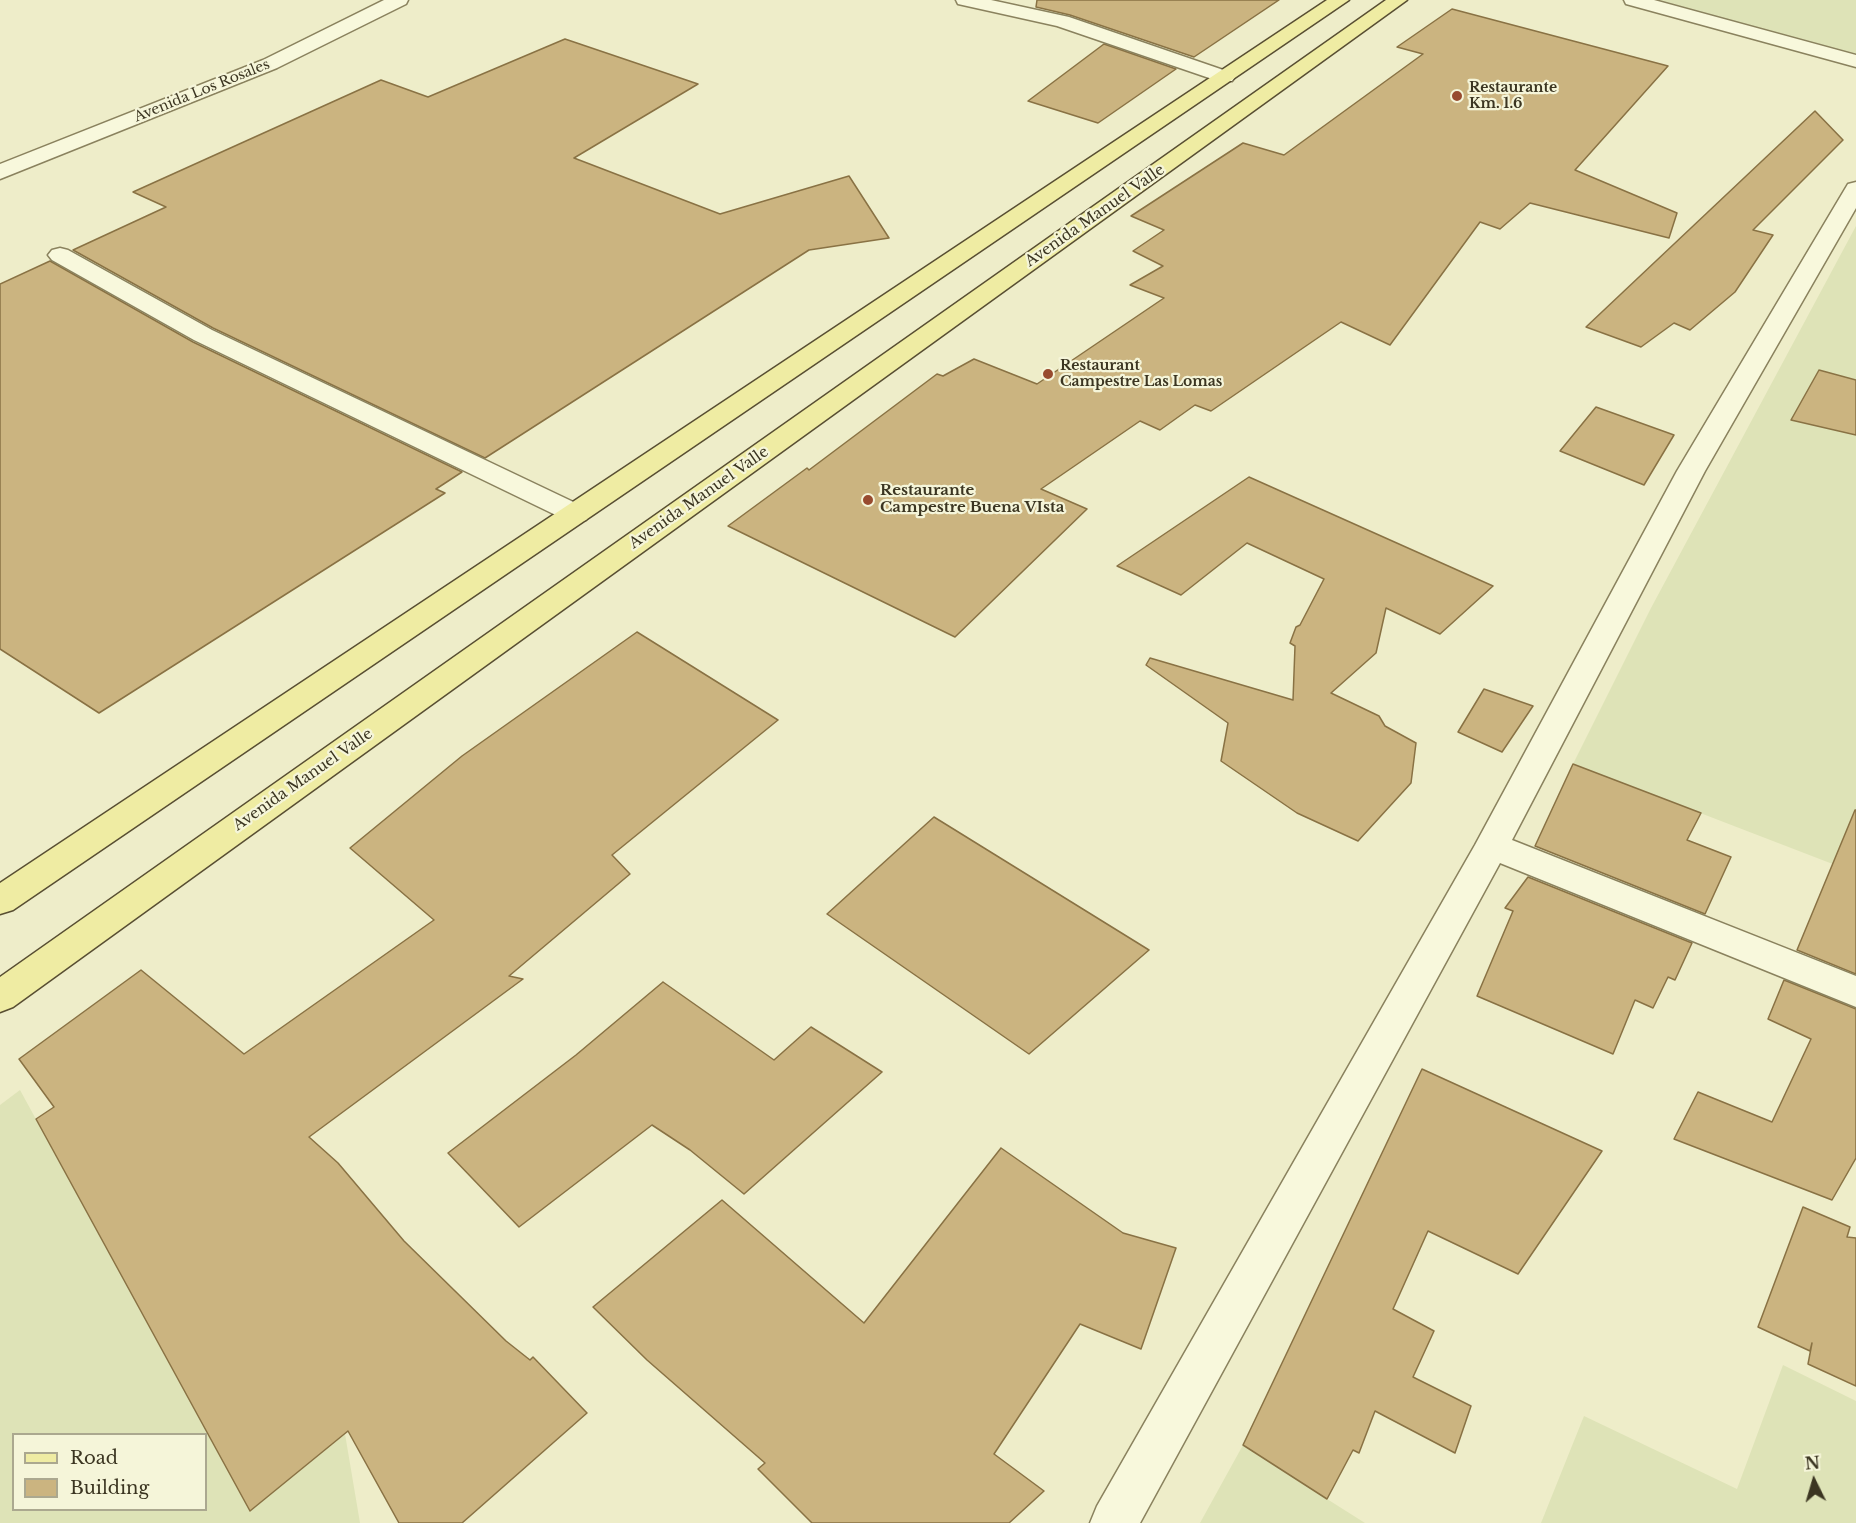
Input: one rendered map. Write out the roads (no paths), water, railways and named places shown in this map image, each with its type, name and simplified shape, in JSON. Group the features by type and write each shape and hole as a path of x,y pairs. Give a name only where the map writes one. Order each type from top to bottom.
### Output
{"main road":[{"path":"0,901 1340,0"},
{"name":"Avenida Manuel Valle","path":"0,997 1398,0"}],"street":[{"name":"Avenida Los Rosales","path":"0,172 270,64 399,0"},
{"path":"964,0 1062,21 1226,77"},
{"path":"1633,0 1856,61"},
{"path":"1114,1523 1492,846 1691,471 1856,189"},
{"path":"60,255 202,335 576,514"},
{"path":"1492,846 1856,992"}],"place":[{"name":"Restaurante Km. 1.6","path":"1457,96"},
{"name":"Restaurant Campestre Las Lomas","path":"1048,374"},
{"name":"Restaurante Campestre Buena VIsta","path":"868,500"}]}
